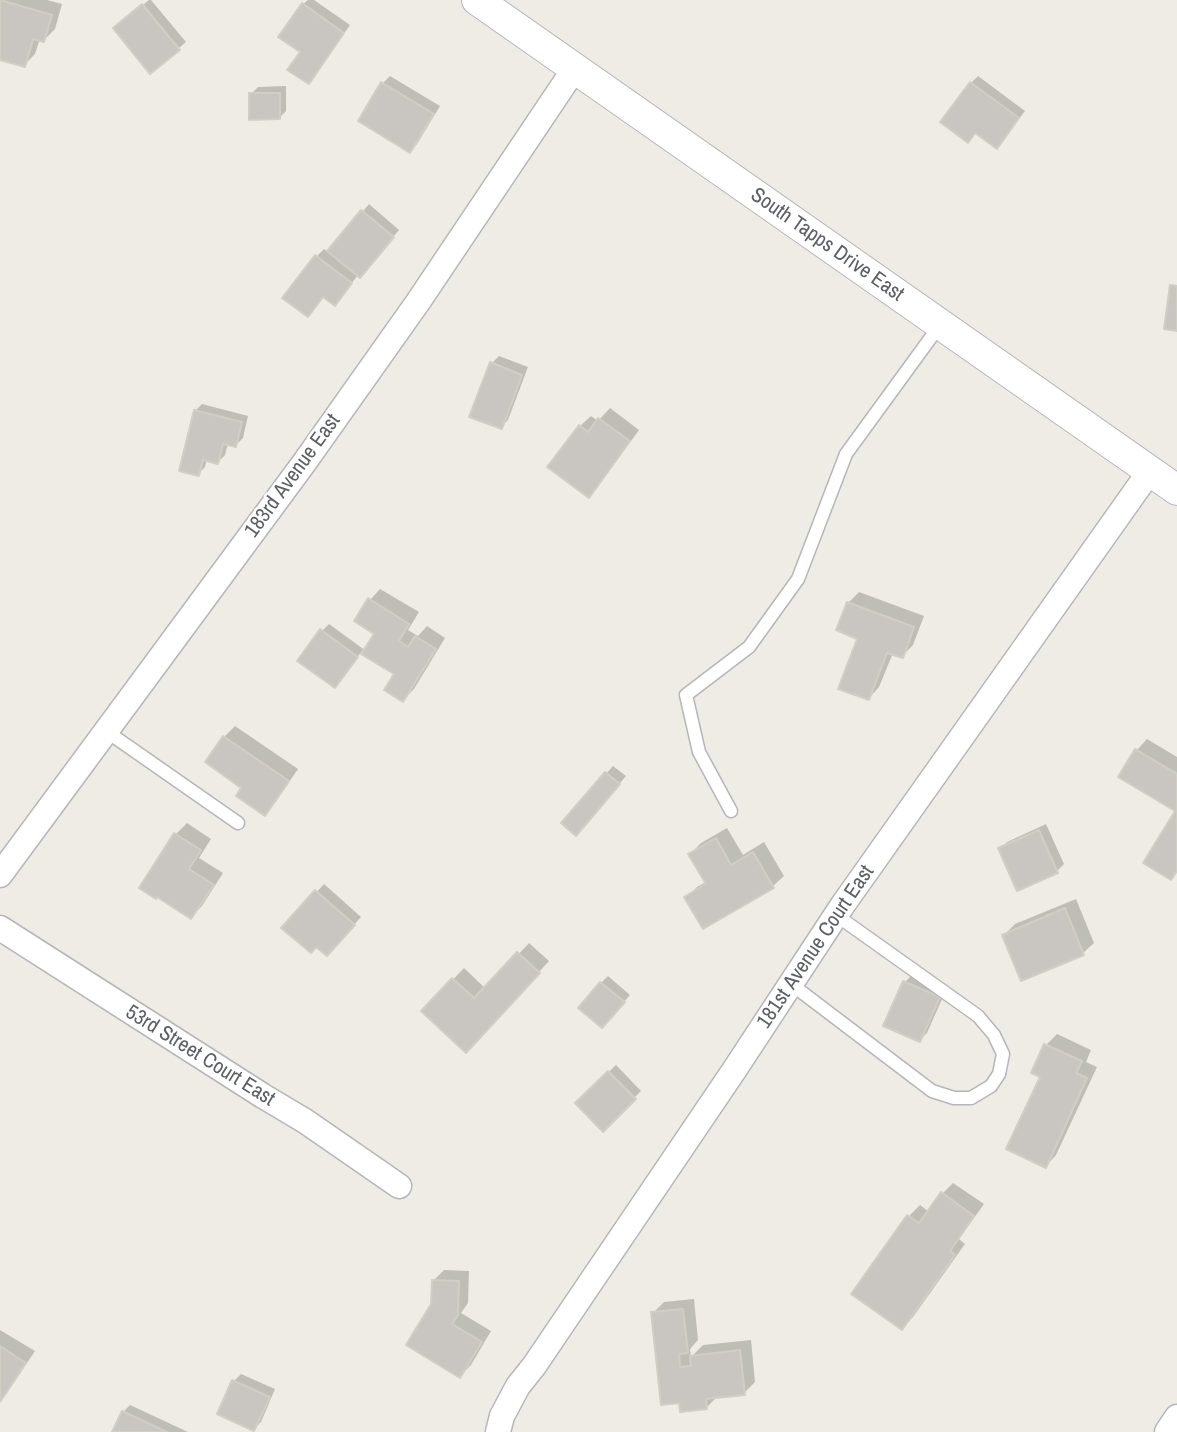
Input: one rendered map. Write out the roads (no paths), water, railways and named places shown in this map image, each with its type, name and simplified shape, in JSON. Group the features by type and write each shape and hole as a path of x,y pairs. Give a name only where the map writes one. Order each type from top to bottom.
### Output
{"street":[{"name":"South Tapps Drive East","path":"477,0 1177,490"},
{"name":"183rd Avenue East","path":"0,875 304,463 418,302 575,68"},
{"name":"181st Avenue Court East","path":"498,1432 502,1416 518,1386 836,915 1150,471"},
{"name":"53rd Street Court East","path":"0,928 305,1121 399,1186"},
{"path":"1167,1432 1177,1417"}],"lane":[{"path":"731,811 699,752 685,695 749,647 798,579 846,454 940,325"},
{"path":"106,731 238,823"},
{"path":"791,984 932,1091 954,1098 971,1098 991,1086 999,1074 1003,1054 994,1035 978,1016 836,915"}]}
